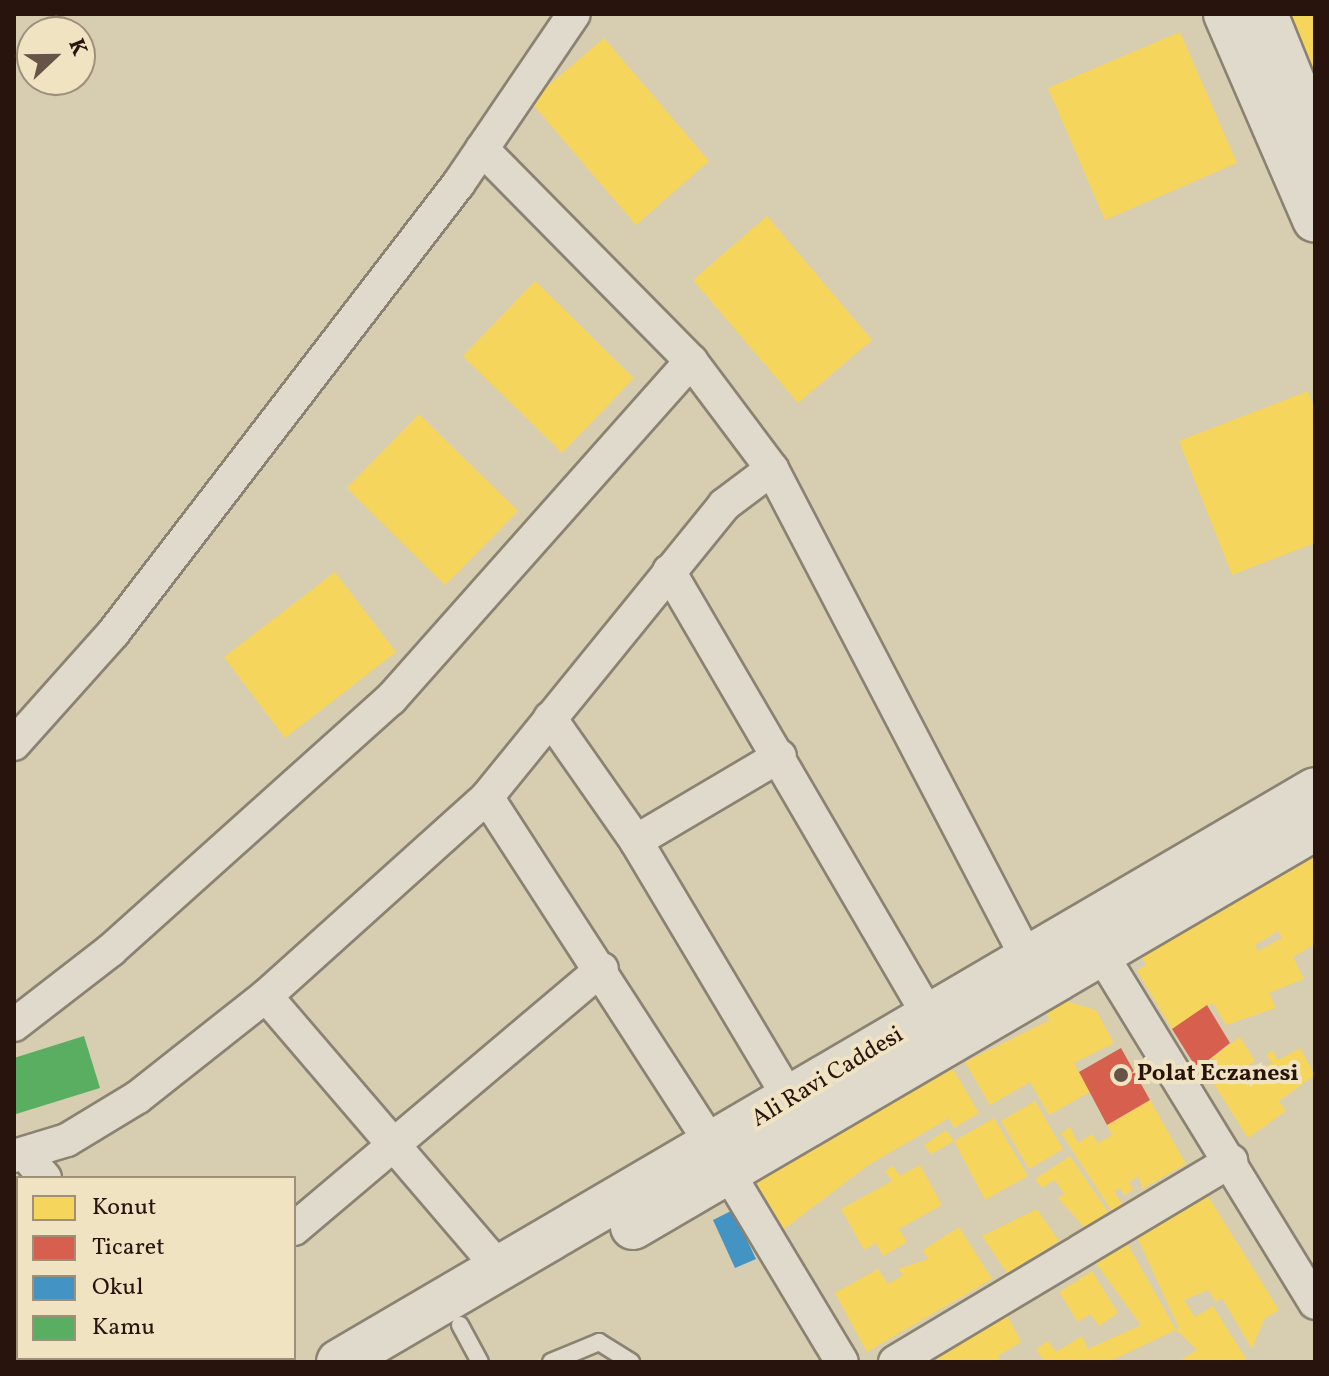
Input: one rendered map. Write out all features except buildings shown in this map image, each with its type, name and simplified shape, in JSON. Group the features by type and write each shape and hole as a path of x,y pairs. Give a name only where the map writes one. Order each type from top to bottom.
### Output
{"main road":[{"path":"1226,14 1315,220"},
{"path":"1265,14 1312,120"},
{"name":"Ali Ravi Caddesi","path":"399,1362 470,1344 721,1160 791,1101 1315,790"},
{"name":"Ali Ravi Caddesi","path":"339,1362 500,1269 721,1160 1102,955 1315,828"}],"street":[{"path":"14,744 114,632 482,149 574,14"},
{"path":"482,149 691,361 772,469 1028,960"},
{"path":"20,1009 111,950 391,699 691,361"},
{"path":"28,1163 103,1121 266,996 487,797 724,505 772,469"},
{"path":"669,571 780,756 930,1018"},
{"path":"550,718 636,841 791,1101"},
{"path":"636,841 780,756"},
{"path":"487,797 602,969 842,1362"},
{"path":"1102,955 1231,1161 1315,1303"},
{"path":"296,1227 602,969"},
{"path":"266,996 396,1142 500,1269"},
{"path":"895,1362 1231,1161"}],"lane":[{"path":"551,1362 599,1342 631,1362"}],"place":[{"name":"Polat Eczanesi","path":"1121,1075"}]}
